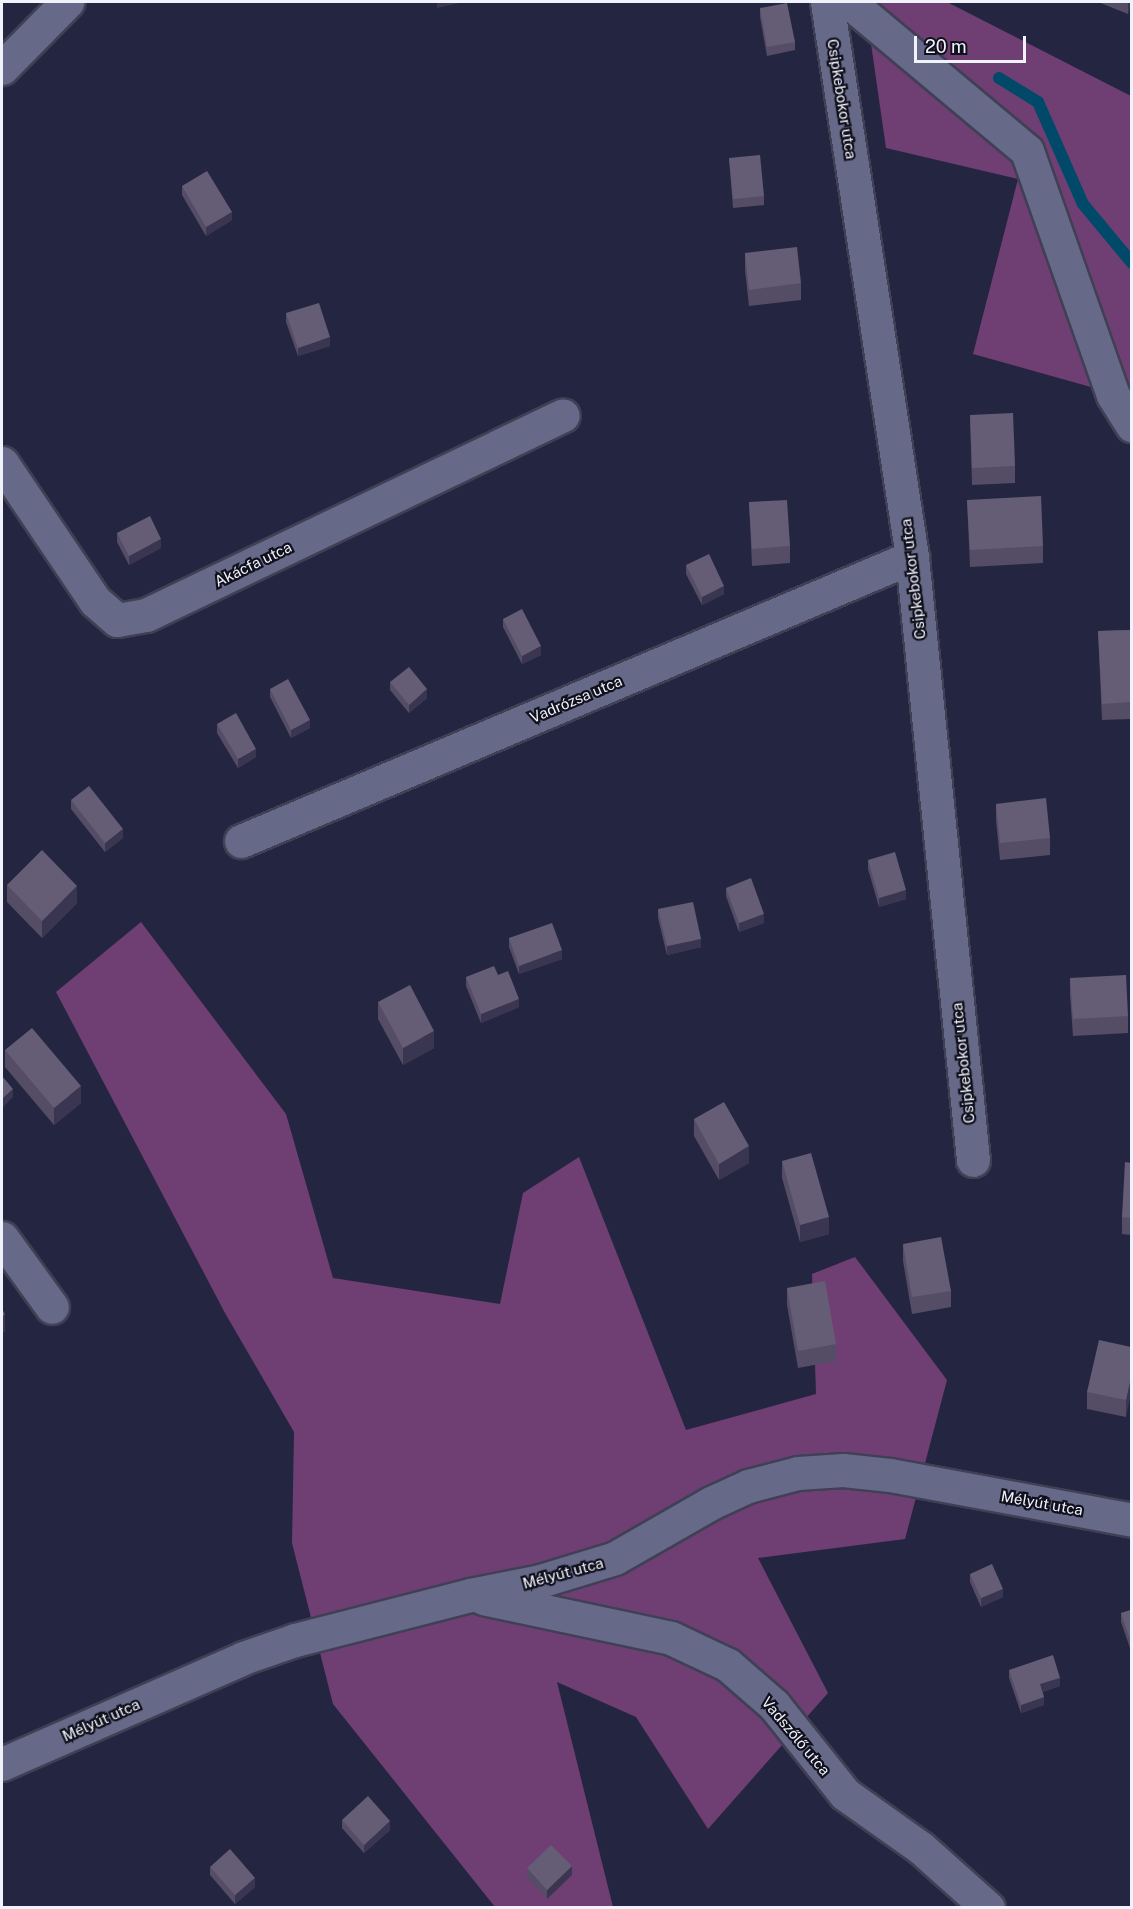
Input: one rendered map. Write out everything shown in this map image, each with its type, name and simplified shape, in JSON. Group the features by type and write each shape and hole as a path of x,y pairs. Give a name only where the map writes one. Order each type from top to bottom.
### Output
{"street":[{"path":"2,68 67,2"},
{"name":"Csipkebokor utca","path":"827,2 912,557 973,1160"},
{"path":"849,2 1027,152 1109,385 1131,426"},
{"name":"Akácfa utca","path":"2,463 95,602 117,620 146,615 563,415"},
{"name":"Vadrózsa utca","path":"241,841 912,557"},
{"path":"2,1238 52,1306"},
{"name":"Mélyút utca","path":"2,1764 243,1658 470,1595 540,1581 615,1558 711,1503 748,1486 798,1473 843,1470 890,1475 1131,1520"},
{"name":"Vadszőlő utca","path":"470,1595 671,1638 728,1665 774,1705 844,1794 921,1848 988,1908"}],"shaded area":[{"path":"865,2 947,2 1131,96 1131,437 1098,389 973,354 1018,179 886,148"},
{"path":"141,922 286,1114 333,1278 500,1304 523,1193 579,1157 686,1430 816,1394 812,1274 855,1257 947,1380 905,1539 758,1558 828,1693 708,1829 636,1717 557,1682 613,1907 495,1907 333,1704 292,1543 294,1432 225,1313 56,992"}],"building":[{"path":"787,3 795,42 767,47 760,8"},
{"path":"760,155 764,196 733,199 729,158"},
{"path":"207,171 232,212 206,227 182,186"},
{"path":"797,247 801,283 749,290 745,253"},
{"path":"319,303 330,337 298,348 286,313"},
{"path":"1013,413 1015,466 972,468 970,415"},
{"path":"1041,496 1043,546 970,550 967,500"},
{"path":"787,500 790,546 752,549 749,502"},
{"path":"150,516 161,539 129,556 117,533"},
{"path":"709,554 724,586 702,597 686,565"},
{"path":"522,609 541,646 522,656 503,619"},
{"path":"1131,630 1131,702 1102,704 1098,631"},
{"path":"409,667 427,689 409,705 390,682"},
{"path":"288,679 310,720 291,730 270,689"},
{"path":"236,713 256,749 238,759 217,724"},
{"path":"89,786 123,829 105,843 71,800"},
{"path":"1046,798 1050,838 1000,843 996,804"},
{"path":"42,850 77,886 42,921 7,885"},
{"path":"895,852 906,890 879,898 868,860"},
{"path":"751,878 764,914 739,923 726,888"},
{"path":"693,902 701,939 667,946 658,909"},
{"path":"552,923 562,950 519,966 509,938"},
{"path":"494,966 498,975 508,971 519,999 481,1014 466,977"},
{"path":"1126,975 1128,1016 1073,1019 1070,978"},
{"path":"410,985 434,1031 403,1048 378,1002"},
{"path":"32,1028 81,1086 54,1108 5,1050"},
{"path":"2,1076 13,1089 2,1099"},
{"path":"724,1102 749,1146 719,1164 694,1119"},
{"path":"811,1153 829,1217 800,1225 782,1161"},
{"path":"1125,1162 1131,1163 1131,1218 1122,1217"},
{"path":"941,1237 951,1291 912,1297 903,1244"},
{"path":"825,1281 836,1344 798,1351 787,1288"},
{"path":"1099,1340 1131,1347 1131,1378 1126,1400 1087,1392"},
{"path":"992,1564 1003,1589 981,1598 970,1574"},
{"path":"1131,1610 1131,1642 1121,1613"},
{"path":"1053,1655 1060,1678 1040,1684 1044,1697 1021,1705 1009,1670"},
{"path":"368,1796 390,1821 364,1845 342,1820"},
{"path":"551,1845 572,1866 547,1890 527,1868"},
{"path":"230,1849 255,1878 235,1895 210,1867"}],"waterway":[{"path":"999,78 1038,102 1083,204 1132,263"}]}
